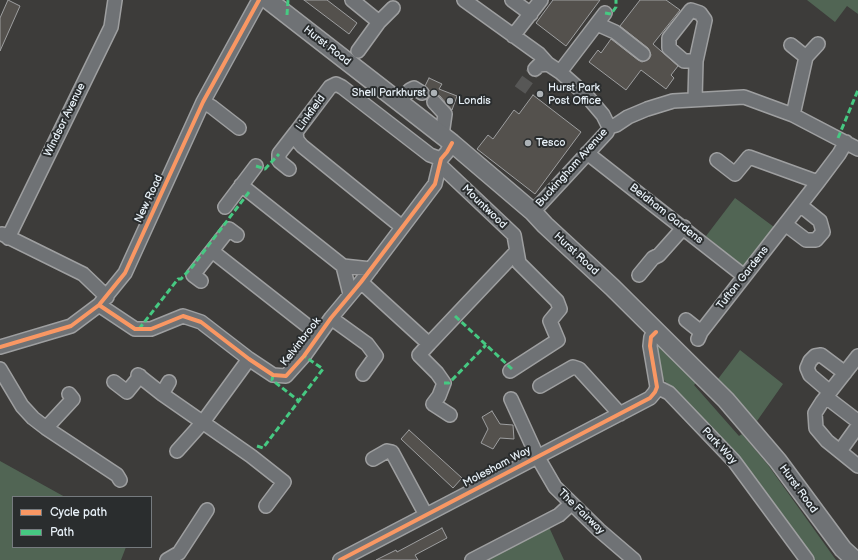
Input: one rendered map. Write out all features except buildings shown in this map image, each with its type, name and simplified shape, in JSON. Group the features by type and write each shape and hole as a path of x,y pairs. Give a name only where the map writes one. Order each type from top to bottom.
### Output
{"main road":[{"name":"Hurst Road","path":"268,0 447,139 533,212 545,226 612,287 726,400 778,461 848,556"}],"street":[{"name":"Windsor Avenue","path":"4,236 111,26 115,0"},
{"name":"New Road","path":"0,346 71,326 103,301 125,273 203,102 259,0"},
{"path":"352,0 380,22"},
{"path":"464,0 539,54 540,66 560,72 586,94 603,115 609,127"},
{"path":"512,0 531,14"},
{"path":"513,36 541,0"},
{"path":"695,99 696,61 706,20 692,5 669,38 669,48 684,61 696,61"},
{"path":"358,51 380,22 393,8"},
{"path":"560,72 605,13"},
{"path":"597,24 615,32 643,54"},
{"path":"793,115 806,57 818,44"},
{"path":"791,45 806,57"},
{"name":"Linkfield","path":"402,227 302,146 297,140 296,132 330,87 336,84 441,162"},
{"path":"399,101 414,88 422,93"},
{"name":"Buckingham Avenue","path":"533,212 607,132 609,127 647,109 673,101 744,97 793,115 858,149"},
{"path":"203,102 212,107 239,128"},
{"path":"434,102 445,114 447,139"},
{"path":"289,169 280,161 279,154 296,132"},
{"name":"Kelvinbrook","path":"4,236 83,274 103,301 135,328 152,329 183,316 201,322 248,359 273,375 286,376 304,356 318,335 361,282 435,184 441,162 447,152 447,139"},
{"name":"Tufton Gardens","path":"686,320 699,335 818,182 846,142"},
{"name":"Beldham Gardens","path":"587,153 744,276"},
{"path":"717,160 736,174 749,157 818,182"},
{"name":"Mountwood","path":"441,162 514,235 519,263 556,301 560,309 550,321 558,340 510,371"},
{"path":"225,207 256,166"},
{"path":"241,185 343,266 371,269"},
{"path":"785,224 806,240 816,240 823,232 820,221 800,205"},
{"path":"639,275 653,258 659,255 684,228"},
{"path":"201,281 193,275 229,229 237,236"},
{"path":"212,251 318,335"},
{"path":"450,415 433,404 439,396 444,384 441,369 419,355 516,252"},
{"path":"343,266 350,294"},
{"path":"361,282 429,344"},
{"path":"331,318 367,344 376,356 363,374"},
{"path":"656,332 651,337 650,346 657,386"},
{"path":"840,451 858,426 856,420 810,375 807,368 810,361 816,356 821,355 845,373"},
{"path":"858,356 815,413 816,428 827,441 858,466"},
{"path":"177,451 203,422 248,359"},
{"path":"540,386 573,367 579,369 620,414"},
{"path":"0,369 22,406 33,418 117,475 120,480"},
{"path":"114,382 126,392 139,376 203,422 254,451 284,482 266,506"},
{"path":"162,394 169,382"},
{"name":"Molesham Way","path":"340,560 650,398 655,392 657,386"},
{"name":"Park Way","path":"657,386 669,393 734,461 807,560"},
{"path":"46,428 73,399 69,394"},
{"name":"The Fairway","path":"511,399 537,456 555,487 599,530 634,560"},
{"path":"373,459 388,451 392,452 426,515"},
{"path":"472,560 559,514 571,504"},
{"path":"167,560 179,553 207,510"}],"green space":[{"path":"807,0 858,0 858,14 847,6 835,22"},
{"path":"735,198 774,227 743,267 706,236"},
{"path":"657,347 662,347 696,383 694,385 739,436 742,434 768,465 836,560 812,560 743,466 663,379 661,375"},
{"path":"740,350 783,384 757,421 718,379"},
{"path":"0,461 63,496 12,496 12,548 126,548 121,560 0,560"},
{"path":"549,527 564,560 487,560"}],"tunnel":[{"path":"520,90 535,69"}],"marked path":[{"path":"287,15 288,0"},
{"path":"605,13 611,14 616,7 616,0"},
{"path":"838,138 858,90"},
{"path":"256,166 265,169 279,154"},
{"path":"139,329 178,279 181,279 192,267 249,192"},
{"path":"455,316 512,369"},
{"path":"444,383 449,383 486,345"},
{"path":"257,446 263,448 323,369 304,356"},
{"path":"273,375 272,380 299,401"}],"cycle path":[{"path":"0,347 71,326 99,305 125,273 203,102 259,0"},
{"path":"99,305 135,329 151,329 183,316 201,322 249,359 273,375 286,376 304,356 331,318 361,282 435,184 441,159 452,143"},
{"path":"340,560 650,398 657,387 650,346 651,337 656,332"}],"place":[{"name":"Shell Parkhurst","path":"434,93"},
{"name":"Hurst Park Post Office","path":"540,94"},
{"name":"Londis","path":"450,101"},
{"name":"Tesco","path":"528,143"}]}
